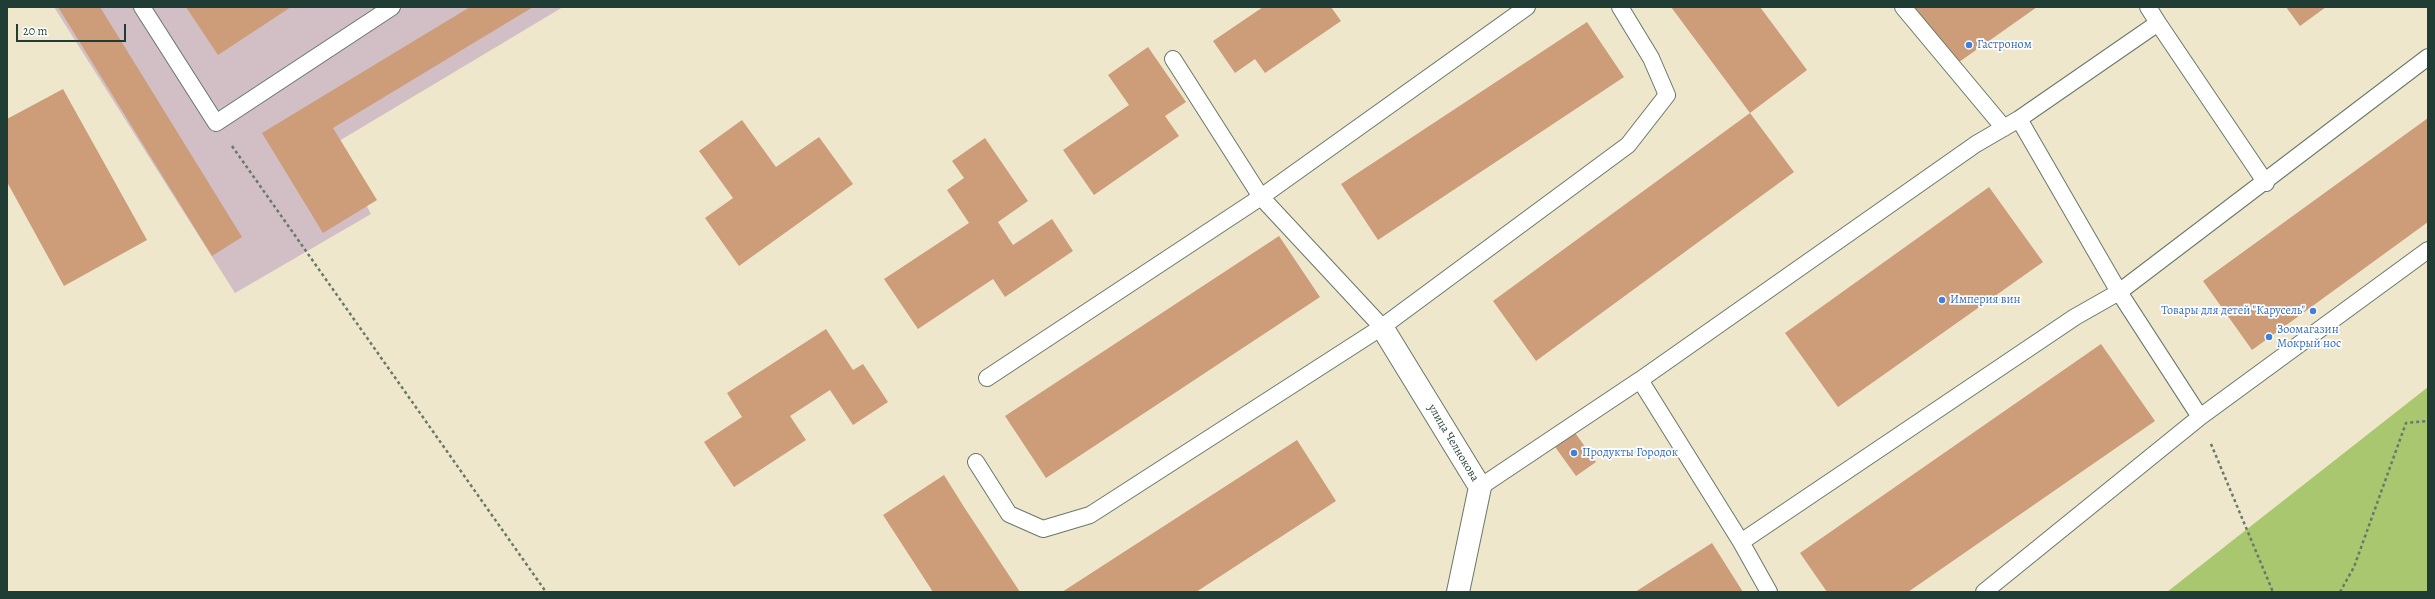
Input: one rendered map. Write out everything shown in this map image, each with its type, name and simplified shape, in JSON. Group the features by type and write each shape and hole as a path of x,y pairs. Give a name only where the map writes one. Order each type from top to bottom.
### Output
{"street":[{"name":"улица Челнокова","path":"1382,327 1480,487 1458,592"}],"lane":[{"path":"142,7 216,123 392,7"},
{"path":"987,378 1261,197 1527,7"},
{"path":"976,462 1008,514 1043,529 1090,515 1382,327 1628,145 1667,95 1650,58 1620,7"},
{"path":"1902,7 2004,128"},
{"path":"2148,7 2266,183"},
{"path":"1480,487 1640,380 1970,148 2020,119 2158,23"},
{"path":"1741,542 2075,317 2119,292 2266,183 2428,57"},
{"path":"1173,60 1261,197 1382,327"},
{"path":"2020,119 2119,292 2200,417"},
{"path":"1984,592 2200,417 2428,250"},
{"path":"1640,380 1741,542 1769,592"}],"path":[{"path":"216,123 546,592"},
{"path":"2200,417 2273,592"},
{"path":"2340,592 2354,567 2406,423 2428,421"}],"shaded area":[{"path":"54,7 563,7 334,144 371,214 235,293"}],"green space":[{"path":"2428,387 2428,592 2167,592"}],"building":[{"path":"58,7 100,7 242,237 212,256"},
{"path":"186,7 291,7 218,55"},
{"path":"470,7 533,7 333,128 377,200 323,233 262,133"},
{"path":"1263,7 1331,7 1341,21 1265,73 1255,59 1235,73 1213,41"},
{"path":"1671,7 1760,7 1807,70 1750,113"},
{"path":"1909,7 2037,7 1952,67"},
{"path":"2286,7 2326,7 2300,26"},
{"path":"1587,22 1624,77 1378,240 1341,184"},
{"path":"1148,47 1186,102 1165,116 1179,136 1094,195 1063,150 1129,105 1108,75"},
{"path":"63,89 147,240 64,286 7,182 7,119"},
{"path":"1750,113 1794,172 1536,361 1493,301"},
{"path":"2428,118 2428,222 2252,350 2203,281"},
{"path":"742,120 776,167 819,137 853,184 739,266 705,218 733,198 699,151"},
{"path":"985,138 1028,201 998,222 1013,245 1052,219 1073,251 1005,297 993,279 918,329 884,279 969,223 947,190 964,178 952,161"},
{"path":"1989,187 2043,262 1838,407 1785,333"},
{"path":"1279,236 1320,297 1046,478 1005,416"},
{"path":"826,329 853,370 863,364 888,402 853,425 830,390 790,416 806,440 734,487 704,442 742,417 727,393"},
{"path":"2101,344 2155,421 1908,592 1827,592 1800,553"},
{"name":"Продукты Городок","path":"1573,430 1596,462 1576,476 1553,444"},
{"path":"1297,440 1336,501 1196,592 1062,592"},
{"path":"944,475 1020,592 933,592 883,515"},
{"path":"1712,543 1743,592 1635,592"}],"place":[{"name":"Гастроном","path":"1969,45"},
{"name":"Империя вин","path":"1942,300"},
{"name":"Товары для детей \"Карусель\"","path":"2313,311"},
{"name":"Зоомагазин Мокрый нос","path":"2269,337"},
{"name":"Продукты Городок","path":"1574,453"}]}
